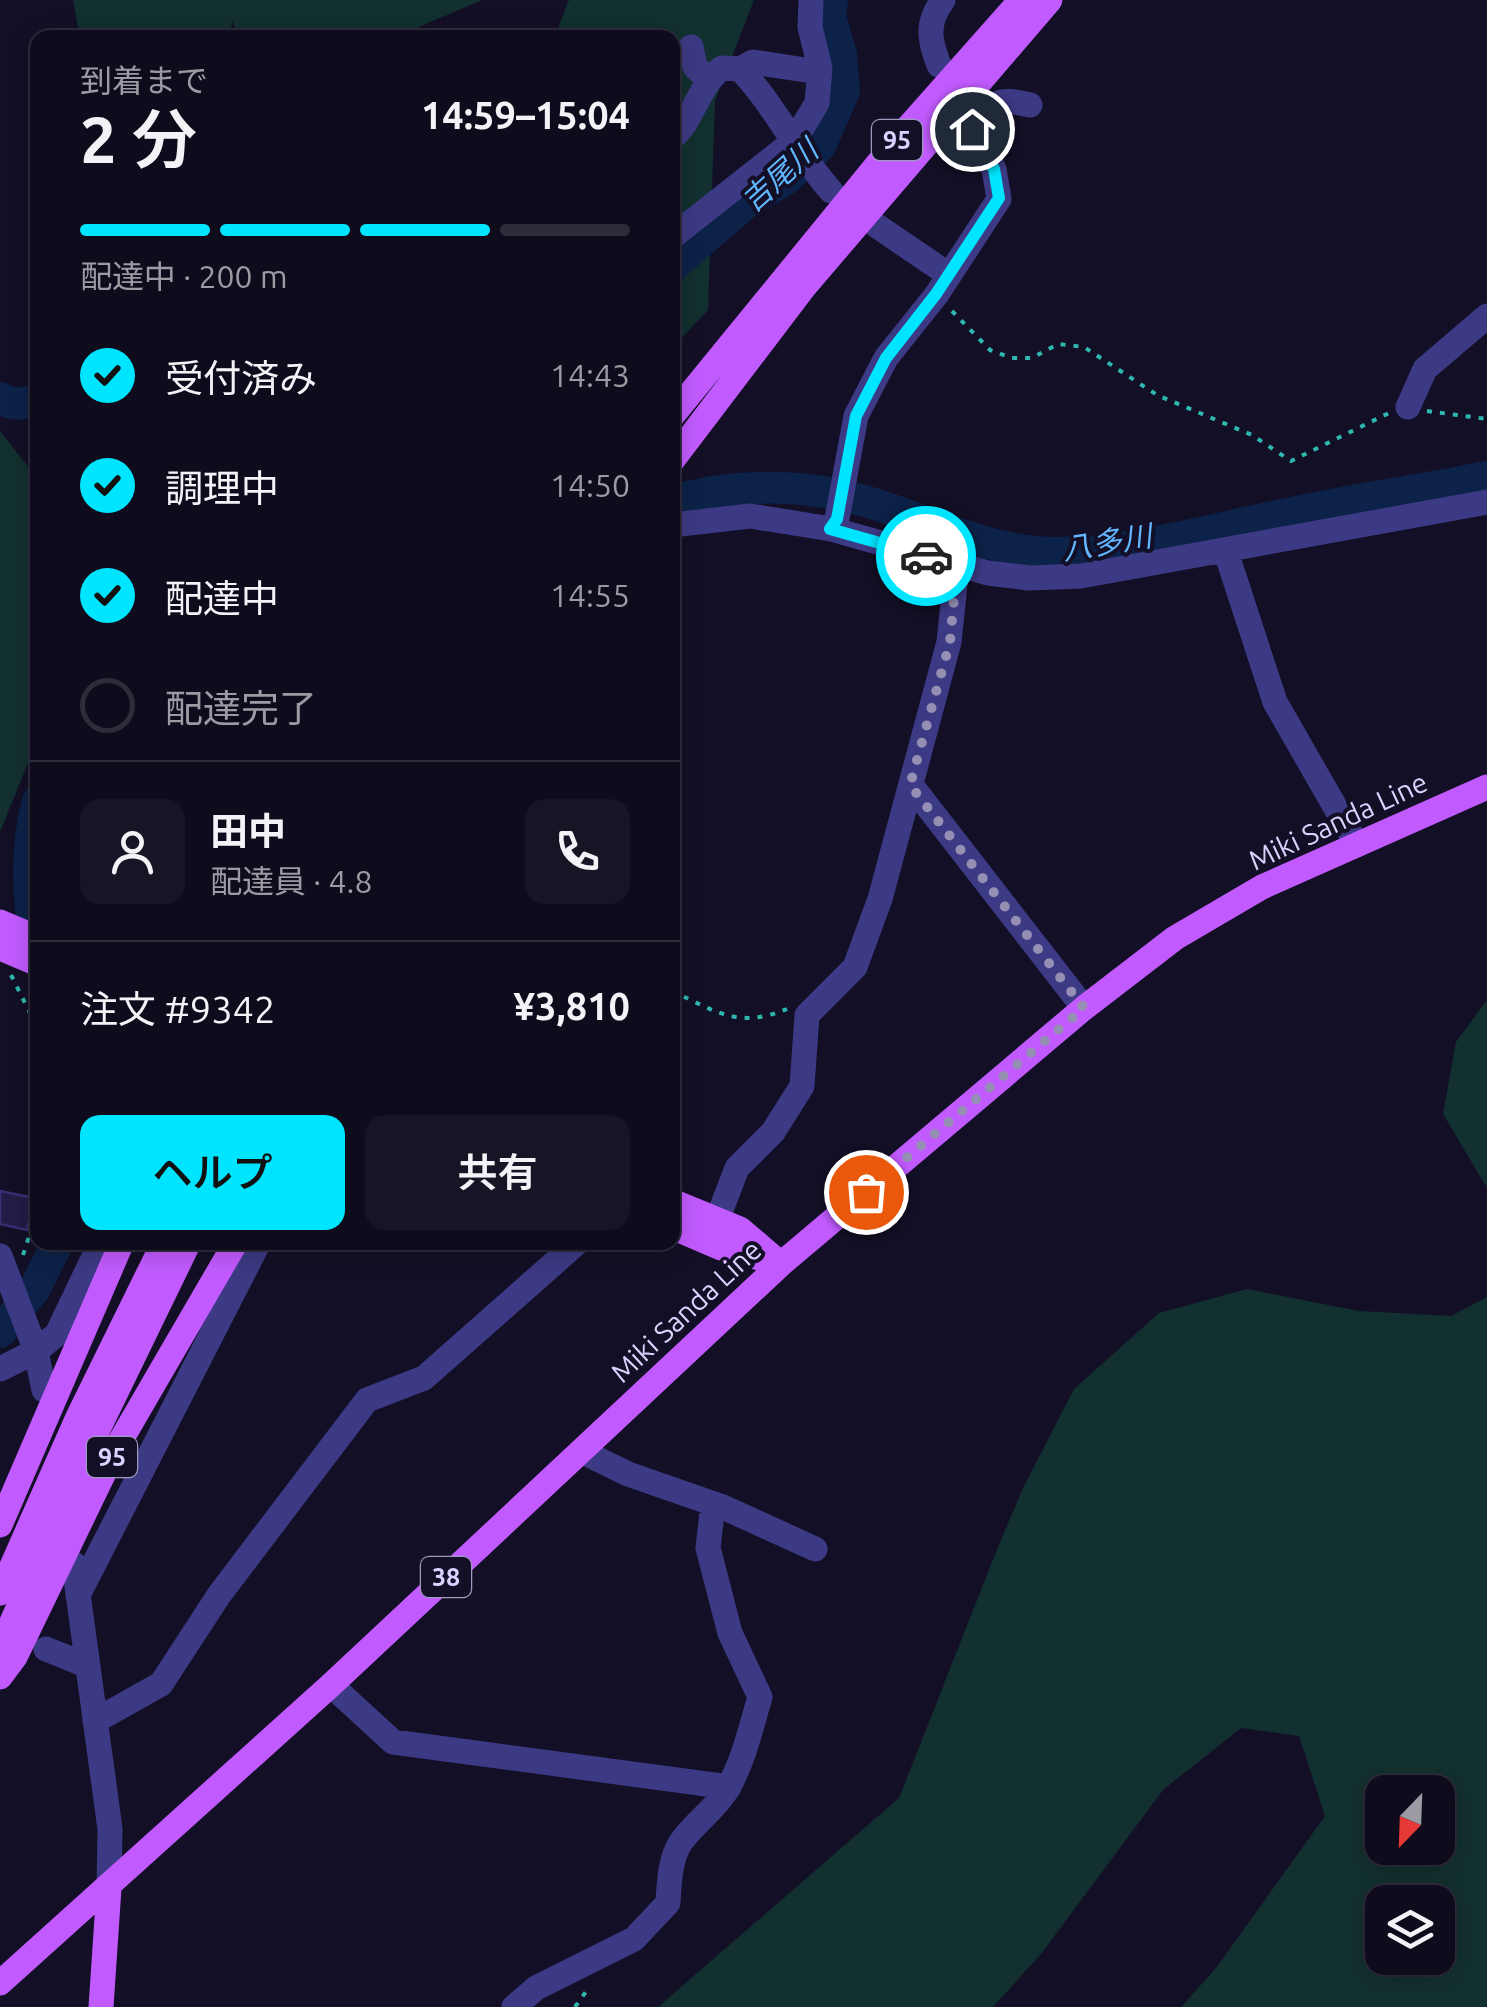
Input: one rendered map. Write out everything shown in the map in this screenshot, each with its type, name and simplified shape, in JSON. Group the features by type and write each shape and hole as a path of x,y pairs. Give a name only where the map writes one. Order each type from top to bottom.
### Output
{"main road":[{"name":"95","path":"680,406 902,133 1020,0"},
{"name":"95","path":"680,450 805,286 1050,0"},
{"name":"Miki Sanda Line","path":"0,1983 331,1685 781,1264 1084,1008 1175,938 1262,888 1487,787"},
{"path":"680,1204 740,1229 781,1264"},
{"path":"680,1230 721,1248 781,1264"},
{"path":"0,1525 118,1250"},
{"name":"95","path":"0,1593 78,1417 160,1250"},
{"name":"95","path":"0,1649 86,1454 185,1250"},
{"name":"95","path":"0,1678 15,1657 114,1452 231,1250"},
{"path":"101,2007 109,1888"}],"street":[{"path":"680,230 796,146 817,104 820,72 810,27 812,0"},
{"path":"940,65 930,42 932,15 943,0"},
{"path":"690,47 695,67 708,79"},
{"path":"680,131 688,124 708,79 722,68 740,69 753,62 820,72"},
{"path":"740,69 756,85 823,182"},
{"path":"834,524 856,416 886,358 943,284 999,198 994,169 969,124 986,108 1005,99 1030,104"},
{"path":"877,226 943,284"},
{"path":"1408,407 1425,368 1487,316"},
{"path":"680,524 750,516 834,524 957,565 1028,578 1081,576 1226,552 1487,502"},
{"path":"1226,552 1275,702 1357,844"},
{"path":"718,1220 737,1168 773,1132 802,1086 807,1015 854,967 880,899 950,642 957,565"},
{"path":"910,785 1084,1008"},
{"path":"0,1369 56,1334 95,1250"},
{"path":"78,1595 255,1250"},
{"path":"95,1720 161,1684 219,1595 366,1400 424,1378 569,1250"},
{"path":"5,1275 34,1346 44,1390"},
{"path":"581,1451 628,1474 714,1504 815,1549"},
{"path":"514,2007 536,1988 634,1940 668,1904 670,1877 680,1844 728,1788 746,1746 760,1697 730,1634 708,1548 714,1504"},
{"path":"74,1564 110,1829 109,1888"},
{"path":"46,1649 88,1666"},
{"path":"331,1685 392,1742 728,1788"}],"path":[{"path":"943,284 990,350 1012,358 1032,358 1058,344 1084,348 1156,395 1252,435 1291,461 1380,416 1408,407 1487,420"},
{"path":"12,947 30,1004"},
{"path":"680,995 720,1014 759,1020 796,1005 807,1015"},
{"path":"5,1275 18,1264 30,1240"}],"green space":[{"path":"73,0 482,0 416,30 236,30 232,21 231,30 79,30"},
{"path":"569,0 754,0 715,101 708,310 680,340 680,30 557,30"},
{"path":"0,431 30,469 30,758 0,832"},
{"path":"1487,1000 1487,1188 1443,1114 1456,1042"},
{"path":"1247,1289 1359,1311 1451,1316 1487,1297 1487,2007 1181,2007 1216,1968 1325,1816 1299,1736 1241,1728 1163,1790 1041,1954 993,2007 658,2007 899,1798 1023,1488 1074,1389 1159,1313"}],"building":[{"path":"0,1191 30,1197 27,1230 0,1224"}],"waterway":[{"name":"吉尾川","path":"680,260 747,202 785,180 820,146 844,91 841,54 830,17 832,0"},
{"path":"0,398 18,404 30,402"},
{"name":"八多川","path":"680,499 745,488 819,491 868,502 1009,548 1059,553 1147,544 1487,477"},
{"name":"八多川","path":"30,858 30,891"},
{"name":"八多川","path":"0,1332 34,1290 54,1250"}],"way so far":[{"path":"866,1192 1084,1008 910,785 950,642 957,565 926,556"}],"route":[{"path":"926,556 830,529 837,519 856,416 870,387 886,358 978,235 999,198 994,169 972,129"}]}
